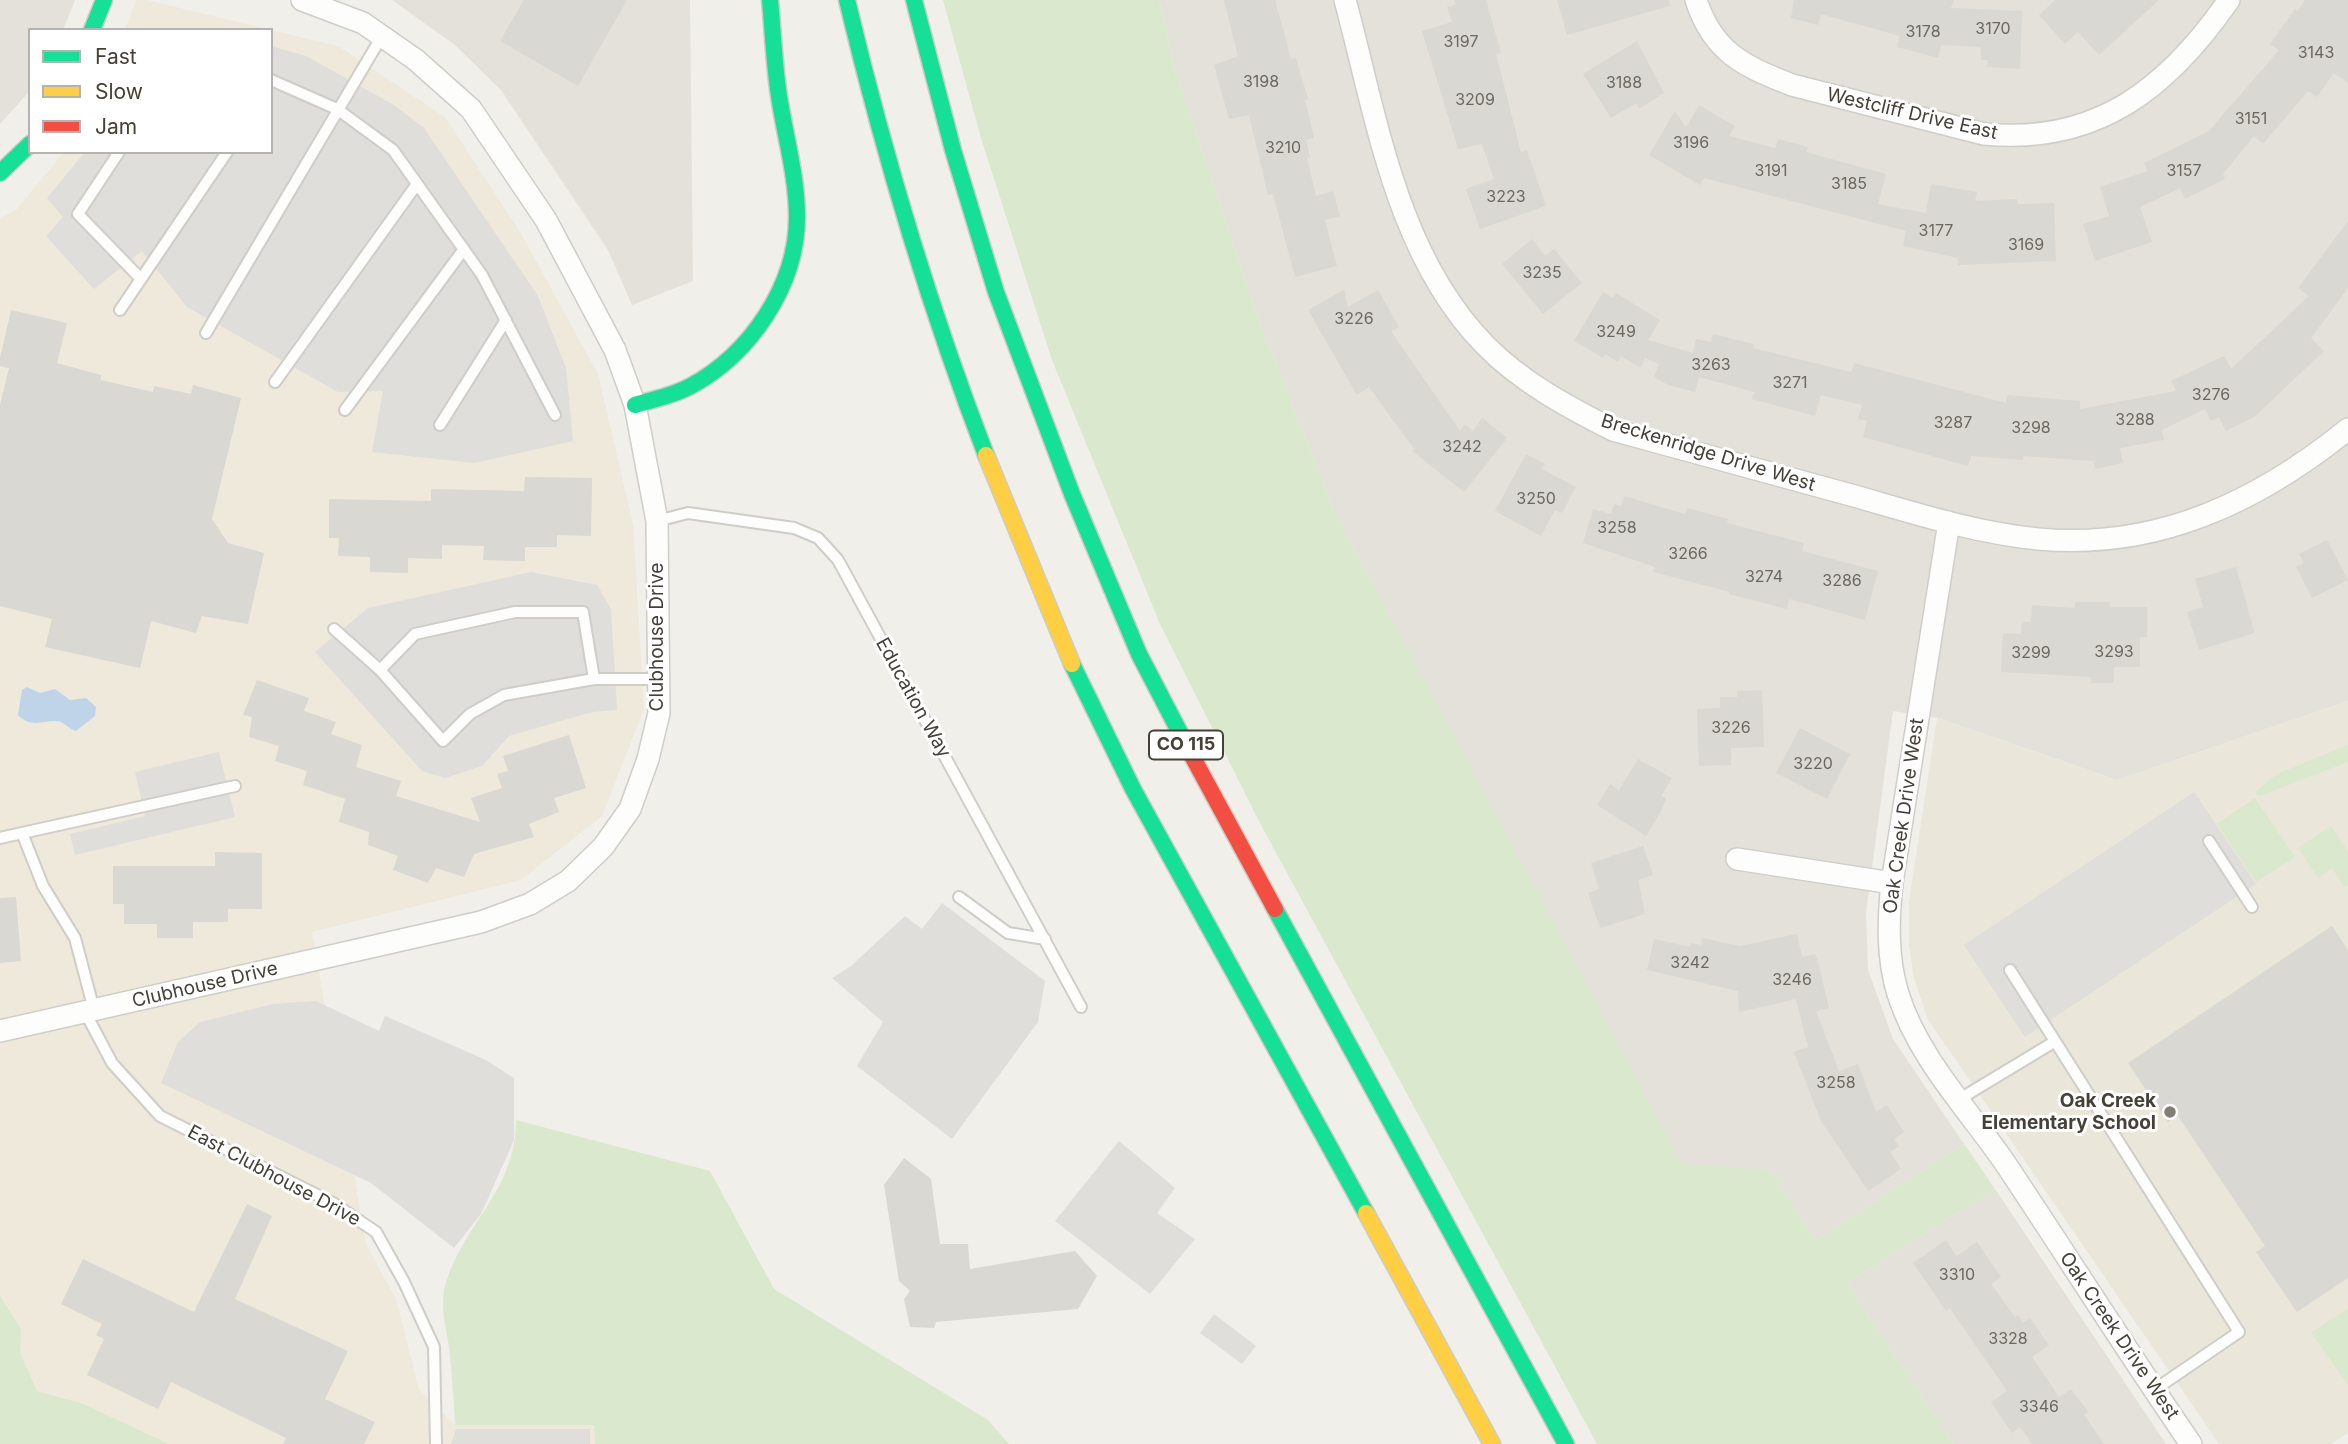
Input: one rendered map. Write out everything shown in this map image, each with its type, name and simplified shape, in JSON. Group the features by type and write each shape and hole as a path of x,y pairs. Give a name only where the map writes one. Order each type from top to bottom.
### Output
{"main road":[{"path":"93,28 104,0"},
{"path":"635,405 693,386 737,355 766,320 784,276 797,235 796,193 778,90 770,0"},
{"name":"CO 115","path":"847,0 890,168 934,313 1012,517 1080,681 1149,815 1492,1444"},
{"name":"CO 115","path":"914,0 953,150 996,292 1072,494 1139,654 1200,772 1566,1444"},
{"path":"0,173 28,146"}],"street":[{"name":"Clubhouse Drive","path":"0,1031 481,922 530,904 568,881 603,846 630,809 648,759 659,713 657,521 635,405 615,350 546,220 471,109 416,60 363,23 302,0"},
{"name":"Breckenridge Drive West","path":"1345,0 1396,192 1430,271 1454,310 1486,346 1540,388 1572,409 1613,430 1949,522 2038,539 2080,540 2122,537 2187,522 2255,492 2302,466 2348,429"},
{"name":"Westcliff Drive East","path":"1696,0 1723,49 1766,75 1792,85 1984,134 2037,135 2072,128 2135,100 2185,59 2229,0"},
{"name":"Oak Creek Drive West","path":"1949,522 1892,883 1889,940 1899,996 1922,1045 1958,1101 2001,1158 2191,1444"},
{"path":"1737,859 1892,883"}],"lane":[{"path":"206,333 382,36"},
{"path":"273,81 337,109 393,150 482,275 555,415"},
{"path":"118,154 78,214 141,279"},
{"path":"120,310 226,154"},
{"path":"275,382 417,184"},
{"path":"345,410 464,249"},
{"path":"440,425 506,320"},
{"name":"Education Way","path":"657,521 688,513 794,528 818,538 838,560 1082,1007"},
{"path":"380,670 415,634 515,612 583,612 594,679"},
{"path":"334,629 380,670 443,741 470,714 504,695 594,679 658,679"},
{"path":"0,838 235,786"},
{"name":"East Clubhouse Drive","path":"22,833 43,886 75,938 90,1011 112,1063 160,1116 333,1203 376,1232 434,1348 436,1444"},
{"path":"2209,841 2252,907"},
{"path":"959,897 1008,933 1045,939"},
{"path":"2010,970 2239,1332 2154,1390"},
{"path":"1958,1101 2054,1042"}],"shaded area":[{"path":"0,0 75,0 64,28 28,28 28,93 0,124"},
{"path":"136,0 147,0 263,28 126,28"},
{"path":"392,0 690,0 693,281 632,305 608,250 501,90 455,45"},
{"path":"1159,0 2348,0 2348,701 2117,780 1938,718 1893,711 1866,912 1868,970 1893,1039 1964,1144 1815,1241 1771,1170 1682,1165 1335,513 1256,313 1176,75"},
{"path":"273,30 338,46 445,117 519,230 598,374 633,524 644,709 602,816 521,880 312,932 366,1244 396,1299 419,1389 455,1425 594,1425 595,1444 169,1444 69,1399 37,1391 19,1352 21,1329 0,1296 0,218 16,210 62,154 273,154"},
{"path":"273,47 306,56 394,105 424,128 538,296 566,368 573,441 474,463 372,452 383,391 338,392 187,307 142,251 94,289 46,236 63,217 47,198 83,154 273,154"},
{"path":"531,572 597,585 611,609 617,710 592,712 509,736 482,766 445,778 422,771 315,652 368,608"},
{"name":"Oak Creek Elementary School","path":"2348,701 2348,1433 2331,1444 2219,1444 1927,1018 1914,978 1909,946 1909,901 1937,718 2117,780"},
{"path":"219,752 235,817 75,855 70,834 145,816 135,772"},
{"path":"2194,792 2256,884 2025,1037 1964,945"},
{"path":"942,903 1045,981 1038,1022 952,1139 857,1066 883,1022 832,978 851,966 905,916 922,929"},
{"path":"316,1001 379,1031 385,1016 486,1060 514,1078 514,1140 481,1214 454,1248 371,1183 161,1083 178,1042 200,1022 273,1004"},
{"path":"1119,1141 1175,1188 1157,1213 1195,1239 1150,1294 1055,1221"},
{"path":"1995,1189 2166,1444 1953,1444 1847,1283"},
{"path":"1214,1314 1256,1346 1242,1364 1200,1333"},
{"path":"456,1429 590,1429 590,1444 451,1444"}],"green space":[{"path":"943,0 1159,0 1176,75 1256,313 1335,513 1682,1164 1771,1170 1815,1241 1964,1144 1995,1189 1847,1283 1953,1444 1597,1444 1261,825 1160,624 1052,360 981,138"},
{"path":"2348,745 2348,762 2260,796 2256,795 2256,791 2277,774"},
{"path":"2255,798 2295,857 2256,882 2217,824"},
{"path":"2331,826 2348,851 2348,884 2344,887 2332,868 2318,878 2298,848"},
{"path":"516,1120 710,1171 774,1289 988,1420 1009,1444 595,1444 594,1425 455,1425 444,1291 451,1268 507,1169 514,1146"},
{"path":"0,1296 21,1329 20,1352 37,1391 81,1403 169,1444 0,1444"},
{"path":"2348,1308 2348,1385 2311,1333"}],"water":[{"path":"27,687 40,693 55,689 70,700 86,698 96,707 95,716 76,731 59,721 27,721 18,715 22,690"}],"building":[{"path":"524,0 627,0 578,86 500,41"},
{"path":"1224,0 1275,0 1291,59 1296,58 1308,99 1305,100 1314,138 1306,140 1310,157 1307,158 1316,196 1333,191 1340,216 1325,220 1337,266 1295,277 1273,194 1268,195 1249,115 1229,119 1214,65 1238,56"},
{"path":"1454,0 1486,0 1501,53 1496,54 1521,152 1527,150 1546,206 1480,229 1466,189 1494,179 1482,144 1458,149 1422,31 1452,22 1447,7 1456,5"},
{"path":"1557,0 1669,0 1670,6 1567,35"},
{"path":"1794,0 1954,0 1951,8 2022,11 2020,69 1987,67 1988,60 1981,60 1981,47 1941,45 1938,58 1897,47 1900,36 1821,14 1818,25 1791,18"},
{"path":"2055,0 2159,0 2099,55 2078,32 2065,44 2039,15"},
{"path":"2305,0 2348,0 2348,83 2334,73 2317,97 2308,91 2263,144 2254,136 2223,174 2225,179 2185,199 2180,188 2140,207 2152,242 2095,261 2083,224 2109,216 2100,187 2148,171 2144,163 2209,131 2279,50 2270,44 2295,9 2298,11"},
{"path":"1637,41 1664,93 1639,109 1636,103 1611,118 1583,74"},
{"path":"1699,105 1735,126 1729,136 1775,148 1778,139 1808,147 1806,152 1886,174 1878,204 1926,213 1931,184 1977,192 1975,201 2017,199 2018,204 2054,203 2056,261 1958,265 1958,258 1903,246 1906,231 1704,178 1700,185 1649,155 1675,111 1686,128"},
{"path":"2348,221 2348,288 2311,338 2324,351 2254,417 2226,431 2219,417 2211,421 2205,409 2162,430 2164,440 2120,448 2123,463 2095,469 2093,461 2023,456 2023,460 1971,456 1968,466 1863,437 1867,421 1858,419 1862,405 1821,395 1815,416 1752,399 1754,392 1699,377 1695,392 1668,385 1654,377 1659,364 1645,358 1640,368 1621,356 1618,362 1605,354 1603,358 1574,341 1603,292 1613,298 1616,293 1660,320 1648,340 1693,353 1696,339 1711,342 1713,334 1754,344 1753,348 1851,372 1854,363 2006,403 2007,395 2080,401 2080,409 2176,391 2171,381 2224,356 2231,369 2309,296 2298,288"},
{"path":"1532,239 1545,256 1554,249 1582,283 1543,314 1502,264"},
{"path":"1344,290 1348,307 1378,290 1399,327 1391,331 1460,431 1465,424 1473,431 1482,418 1507,438 1464,492 1412,451 1414,449 1369,387 1357,395 1308,310"},
{"path":"11,310 67,323 57,363 101,375 101,380 153,392 154,386 191,394 193,385 241,398 212,519 228,543 264,553 248,624 202,616 196,633 151,621 140,668 45,647 52,619 0,606 0,405 9,368 0,366 0,358"},
{"path":"1526,454 1545,464 1542,469 1576,487 1562,513 1555,510 1541,536 1495,511"},
{"path":"525,477 592,478 591,536 557,535 557,547 525,547 525,561 483,560 484,546 442,545 442,559 408,558 408,573 370,572 370,557 338,556 339,538 329,538 329,499 431,501 431,489 524,491"},
{"path":"1624,496 1685,514 1687,508 1728,519 1727,523 1804,543 1802,551 1878,571 1865,620 1789,599 1787,609 1729,594 1730,592 1653,572 1655,567 1583,543 1593,509 1611,514 1614,504 1621,506"},
{"path":"2327,540 2348,580 2312,598 2296,567 2304,563 2299,554"},
{"path":"2236,567 2255,633 2199,650 2187,612 2203,607 2195,579"},
{"path":"2075,602 2110,602 2110,607 2147,607 2147,637 2140,637 2140,667 2114,667 2114,683 2091,683 2091,677 2001,672 2003,633 2021,634 2022,622 2031,622 2032,605 2075,608"},
{"path":"257,680 309,698 304,711 336,722 331,734 362,745 356,767 401,781 396,796 480,822 471,798 502,788 497,774 508,771 503,756 569,735 586,788 554,798 559,812 529,824 534,837 474,854 464,877 436,868 428,883 393,870 398,856 368,845 369,832 339,822 345,799 303,785 307,771 275,761 279,746 249,737 252,717 243,715"},
{"path":"1762,690 1764,747 1731,748 1731,765 1699,766 1697,709 1720,708 1720,697 1737,697 1737,691"},
{"path":"1800,728 1850,754 1827,799 1776,773"},
{"path":"1638,759 1672,778 1661,796 1666,798 1661,811 1646,836 1597,805 1610,784 1619,790"},
{"path":"1643,846 1653,875 1638,880 1645,914 1600,928 1588,893 1599,889 1591,863"},
{"path":"215,852 262,853 262,909 228,909 228,922 193,922 193,938 157,938 157,924 124,924 124,904 113,904 113,866 215,866"},
{"path":"16,897 21,961 0,963 0,898"},
{"path":"2332,926 2348,950 2348,1278 2297,1312 2256,1252 2265,1246 2178,1116 2168,1122 2128,1063"},
{"path":"1797,934 1802,957 1815,954 1818,962 1829,1008 1816,1011 1839,1071 1858,1064 1876,1112 1887,1105 1904,1132 1894,1139 1899,1146 1890,1152 1901,1169 1868,1191 1821,1121 1794,1052 1808,1047 1796,999 1739,1012 1738,991 1647,970 1654,939 1690,947 1691,943 1701,945 1702,938 1740,946"},
{"path":"904,1158 931,1179 940,1244 968,1244 970,1269 1075,1251 1097,1276 1078,1309 936,1322 934,1328 910,1327 904,1299 910,1291 899,1281 884,1185"},
{"path":"247,1204 272,1216 235,1299 348,1351 325,1399 375,1422 364,1444 283,1444 286,1438 171,1382 158,1409 87,1375 104,1339 96,1335 102,1324 61,1304 83,1259 194,1312"},
{"path":"1946,1240 1956,1256 1977,1242 2001,1277 1991,1284 2015,1317 2018,1315 2023,1323 2030,1318 2049,1345 2032,1357 2059,1397 2071,1389 2088,1412 2084,1415 2104,1444 2032,1444 2020,1427 2012,1433 1991,1402 2007,1391 1950,1308 1946,1311 1913,1263"}],"traffic: fast":[{"path":"93,28 104,0"},
{"path":"635,405 691,386 732,356 766,315 789,268 795,243 796,202 777,84 770,0"},
{"path":"847,0 876,116 909,230 945,343 986,455"},
{"path":"914,0 953,150 996,292 1072,494 1139,654 1191,754"},
{"path":"0,173 28,146"},
{"path":"1072,664 1133,789 1366,1213"},
{"path":"1275,909 1566,1444"}],"traffic: slow":[{"path":"986,455 1072,664"},
{"path":"1366,1213 1492,1444"}],"traffic: jam":[{"path":"1191,754 1275,909"}],"place":[{"name":"Oak Creek Elementary School","path":"2170,1112"}]}
